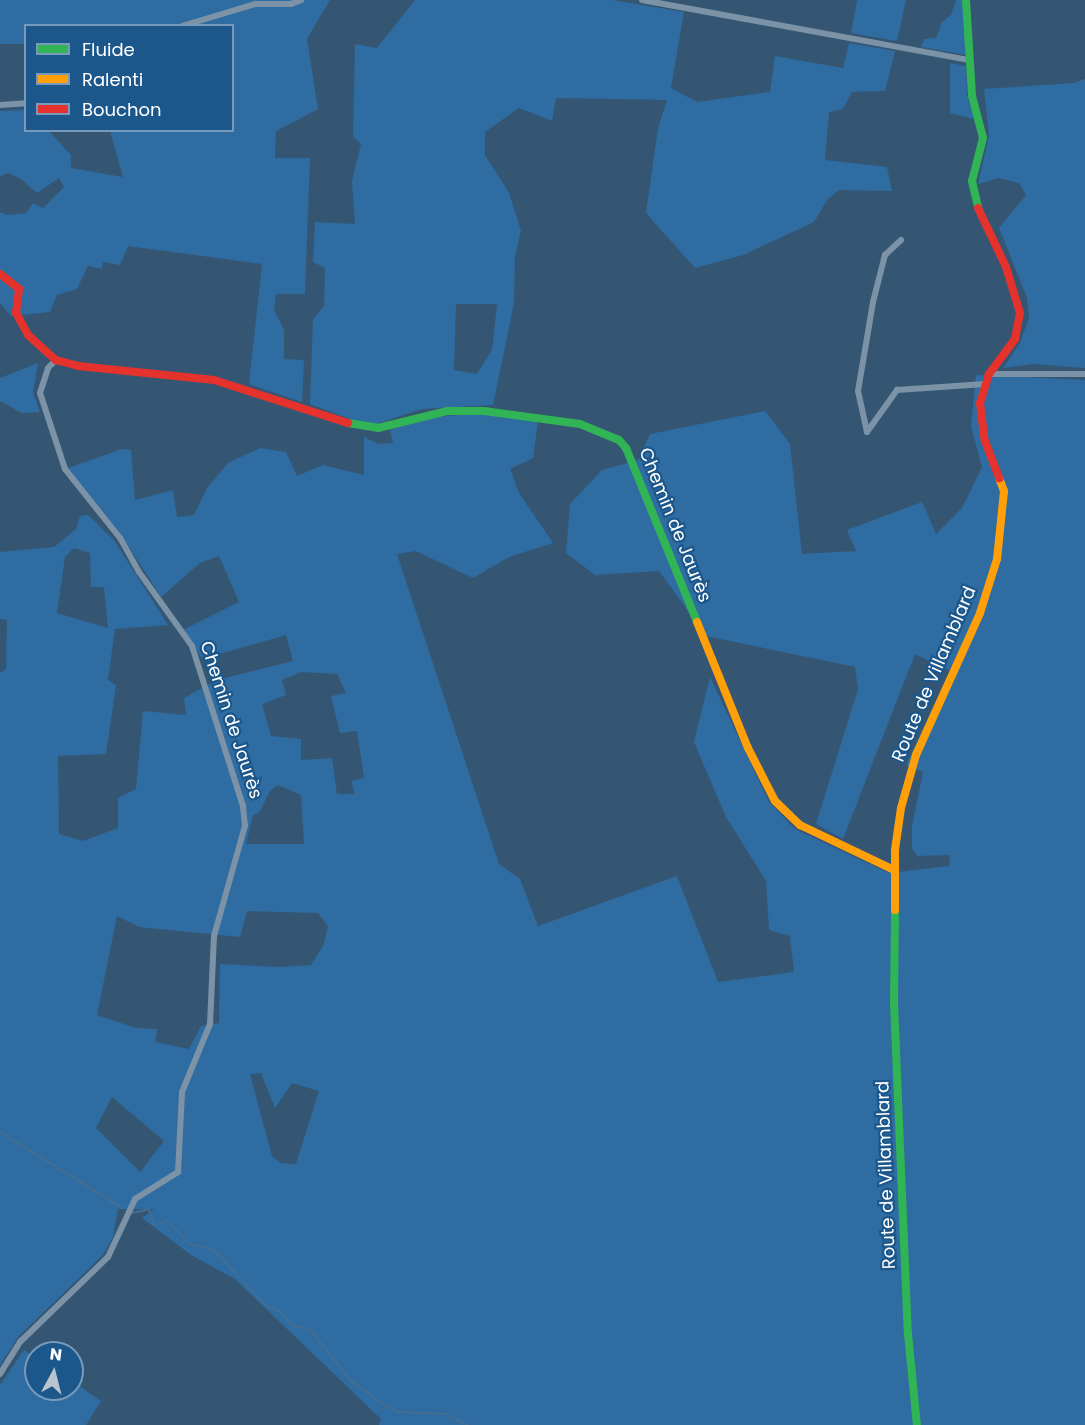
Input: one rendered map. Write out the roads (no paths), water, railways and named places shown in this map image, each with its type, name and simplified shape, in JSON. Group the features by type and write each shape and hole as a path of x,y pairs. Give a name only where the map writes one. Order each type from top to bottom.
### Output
{"street":[{"path":"189,24 255,4 291,4 301,0"},
{"path":"642,0 970,60"},
{"name":"Route de Villamblard","path":"917,1425 908,1334 894,1003 894,870 901,808 911,768 980,614 1002,532 1004,491 981,420 985,384 989,374 1015,339 1020,313 1006,267 973,196 972,181 983,138 972,96 966,0"},
{"path":"0,105 24,103"},
{"path":"901,240 885,255 873,302 858,391 864,430 867,432 897,390 985,384"},
{"path":"0,274 19,289 16,313 22,327 56,360"},
{"name":"Chemin de Jaurès","path":"0,1374 21,1341 108,1257 135,1199 178,1172 182,1092 210,1024 214,936 245,826 243,806 192,646 139,572 120,538 64,469 40,393 48,368 56,360 112,372 214,380 362,427 378,428 447,411 484,411 580,424 610,435 626,448 747,748 776,801 800,825 894,870"},
{"path":"989,374 1085,374"}],"waterway":[{"path":"0,1132 122,1208"},
{"path":"132,1213 149,1209 154,1225 167,1221 190,1244 214,1250 264,1304 281,1312 292,1326 310,1329 350,1380 386,1406 398,1412 446,1414 468,1425"}]}
